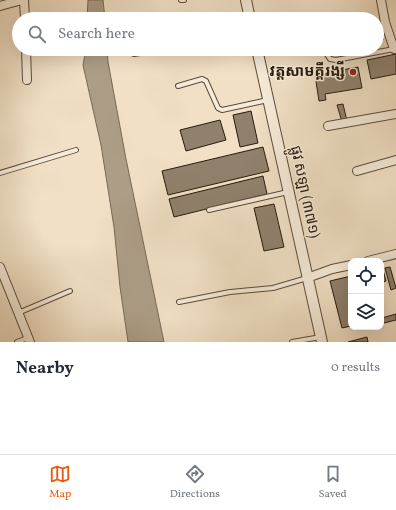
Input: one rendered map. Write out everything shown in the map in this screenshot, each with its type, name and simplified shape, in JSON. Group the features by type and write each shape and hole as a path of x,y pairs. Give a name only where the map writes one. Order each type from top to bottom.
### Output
{"street":[{"path":"0,6 23,0 24,12"},
{"path":"246,0 249,12"},
{"path":"380,0 383,12"},
{"path":"384,18 395,49"},
{"path":"26,56 27,80"},
{"name":"ផ្លូវ សឡា (៣៧១)","path":"259,56 307,278 322,339"},
{"path":"328,126 396,114"},
{"path":"357,171 396,160"},
{"path":"380,258 396,254"},
{"path":"307,278 332,269 348,266"},
{"path":"0,267 29,340"}],"lane":[{"path":"384,51 395,49"},
{"path":"328,56 330,59 336,60 357,56"},
{"path":"178,86 202,79 206,81 218,108 222,110 268,100"},
{"path":"0,173 76,150"},
{"path":"209,210 288,192"},
{"path":"179,302 230,292 273,288 307,278"},
{"path":"18,313 70,291"},
{"path":"292,342 322,339"},
{"path":"17,342 29,340"}],"shaded area":[{"path":"88,0 103,0 104,12 87,12"},
{"path":"85,56 108,56 126,159 164,342 128,342 120,287 114,227 101,145 83,65"}],"building":[{"path":"396,54 396,74 371,79 367,60"},
{"path":"358,67 362,88 325,94 326,100 319,101 315,75"},
{"path":"343,104 347,121 342,122 337,105"},
{"path":"251,111 258,143 240,147 233,115"},
{"path":"220,120 226,140 186,151 180,130"},
{"path":"263,147 269,171 168,195 162,171"},
{"path":"263,176 267,194 174,217 169,199"},
{"path":"274,204 284,247 264,251 254,208"},
{"path":"390,267 396,288 391,290 385,268"},
{"path":"348,277 348,327 342,328 330,281"},
{"path":"396,314 396,320 384,323 384,317"},
{"path":"367,337 368,342 348,342"}],"place":[{"name":"វត្តសាមគ្គីរង្សី","path":"353,72"}]}
